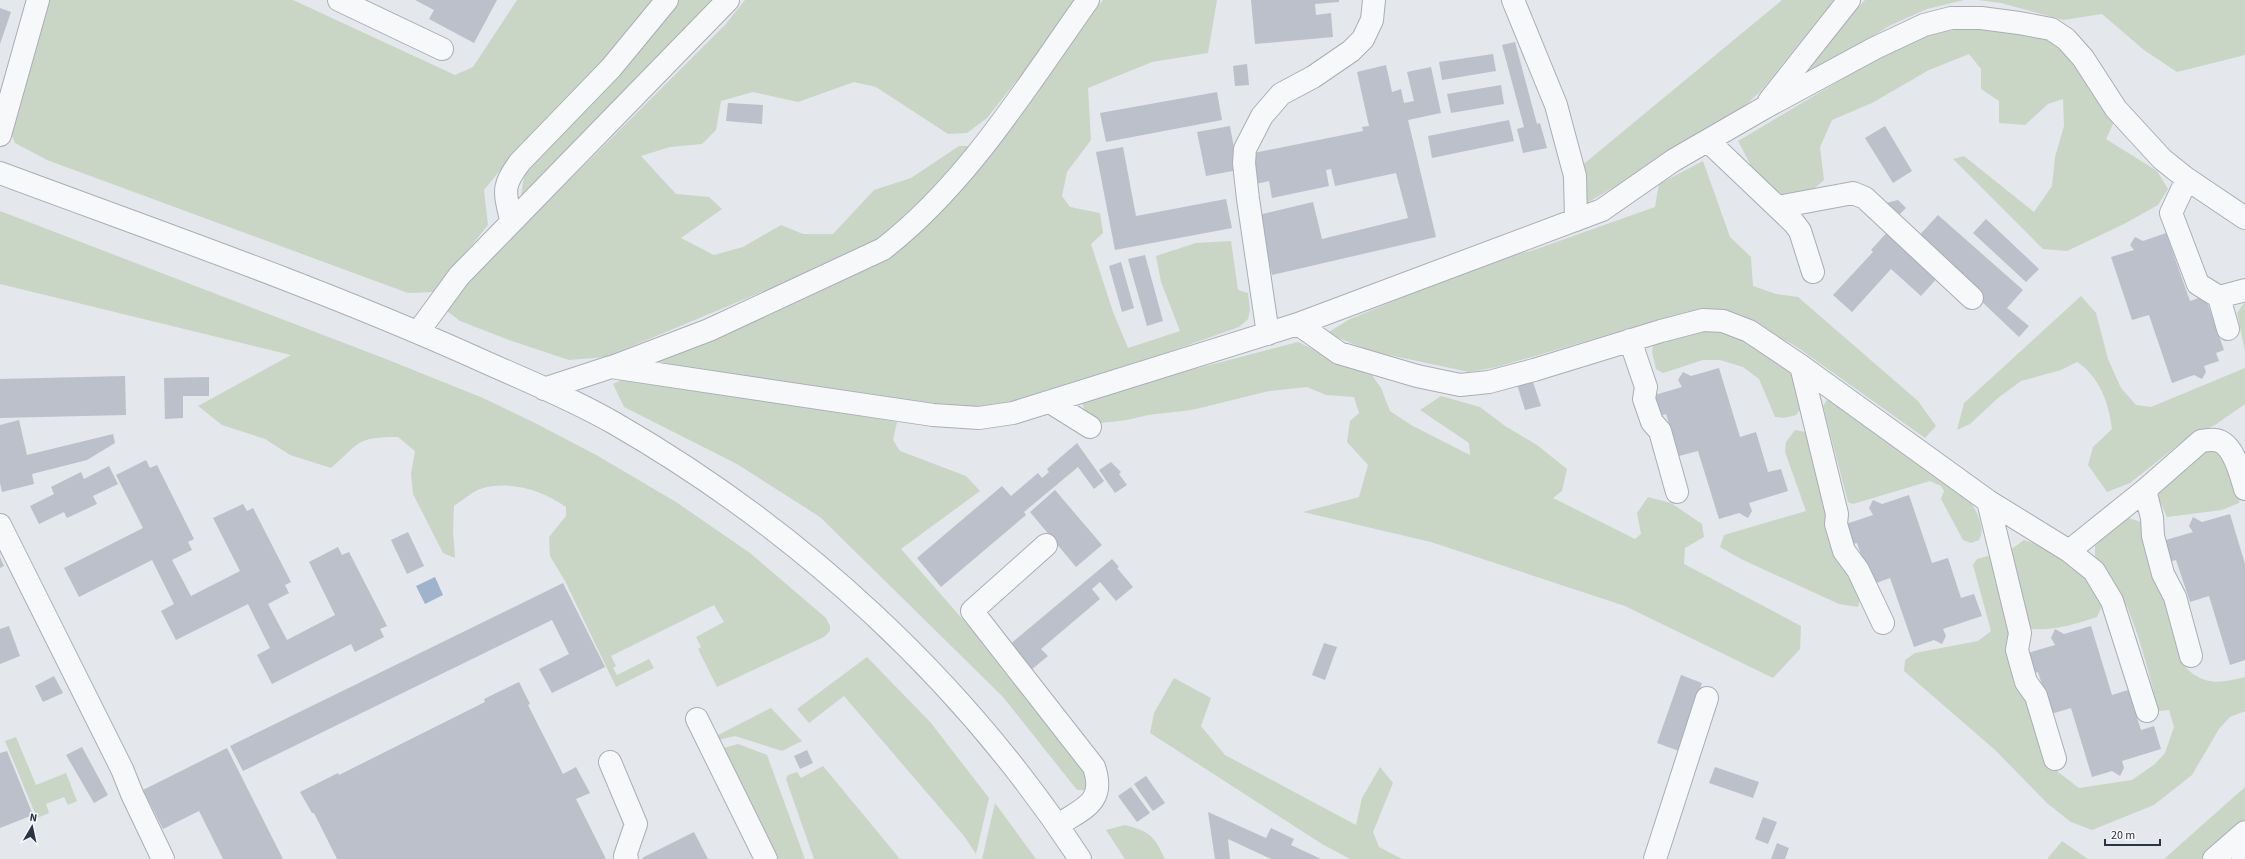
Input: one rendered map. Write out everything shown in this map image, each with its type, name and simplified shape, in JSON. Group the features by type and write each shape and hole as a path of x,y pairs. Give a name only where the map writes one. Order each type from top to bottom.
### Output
{"street":[{"path":"0,135 38,0"},
{"path":"339,0 380,9 442,49"},
{"path":"511,220 505,192 508,177 520,162 611,68 667,0"},
{"path":"418,332 459,276 511,220 728,0"},
{"path":"544,389 611,367 709,330 883,249 907,231 979,153 1088,0"},
{"path":"1268,334 1248,199 1244,163 1245,149 1262,116 1280,94 1313,77 1351,51 1363,39 1372,20 1374,0"},
{"path":"1514,0 1556,105 1574,176 1576,220"},
{"path":"1764,108 1849,0"},
{"path":"611,367 933,415 979,418 1013,413 1298,324 1602,210 1674,160 1764,108 1875,48 1924,25 1951,18 1981,18 2020,23 2051,29 2066,39 2083,58 2116,109 2162,159 2187,179 2245,218"},
{"path":"1708,141 1800,231 1813,272"},
{"path":"0,173 418,332 544,389 614,423 723,492 781,534 844,587 942,683 993,740 1058,826 1080,859"},
{"path":"2187,179 2171,213 2198,284 2219,297 2228,329"},
{"path":"1778,208 1853,194 1865,198 1972,298"},
{"path":"2219,297 2245,290"},
{"path":"1298,324 1339,352 1417,376 1460,384 1489,382 1703,320 1723,320 1749,332 1801,366 1988,501 2070,551 2094,571 2112,601 2147,711"},
{"path":"1630,340 1646,387 1644,399 1652,422 1660,431 1677,492"},
{"path":"1801,366 1837,514 1836,524 1844,551 1858,570 1883,623"},
{"path":"1050,402 1090,427"},
{"path":"2070,551 2145,490 2201,441 2212,439 2223,443 2231,453 2245,489"},
{"path":"2145,490 2152,518 2153,536 2161,566 2175,597 2191,656"},
{"path":"1988,501 2020,633 2017,650 2026,682 2036,696 2056,758"},
{"path":"0,524 122,769 132,794 163,859"},
{"path":"1046,545 972,611 1094,766 1098,777 1097,796 1091,803 1058,826"},
{"path":"1655,859 1707,698"},
{"path":"697,719 766,859"},
{"path":"610,762 636,824 625,856 626,859"},
{"path":"2214,859 2242,844"}],"green space":[{"path":"49,0 293,0 455,75 473,67 517,0 657,0 602,66 514,153 484,190 488,225 434,292 408,293 47,160 15,143 11,133"},
{"path":"673,0 716,0 527,196 521,196 525,169"},
{"path":"745,0 1077,0 1056,31 987,118 967,133 948,134 876,87 854,82 798,102 753,92 721,101 716,130 702,144 670,147 641,156 676,194 709,197 722,209 681,238 714,255 743,247 781,225 803,234 833,234 874,190 911,178 959,146 971,146 893,233 865,249 606,357 569,360 509,340 460,321 447,311 470,279 725,25"},
{"path":"1103,0 1217,0 1208,53 1152,62 1088,88 1091,140 1067,172 1062,196 1070,207 1100,213 1103,233 1091,244 1113,312 1128,348 1180,331 1161,282 1156,256 1196,243 1231,241 1238,290 1248,293 1250,310 1248,319 1239,327 1050,394 992,407 947,407 653,366 656,359 884,257 1015,118"},
{"path":"1782,0 1834,0 1760,92 1741,109 1647,168 1585,204 1580,167"},
{"path":"1865,0 1964,0 1927,9 1889,26 1824,67 1806,69 1824,44"},
{"path":"1978,0 2245,0 2245,55 2177,72 2144,50 2102,14 2063,20 2001,3"},
{"path":"1985,26 2030,32 2064,48 2115,120 2106,139 2157,171 2168,189 2158,205 2124,224 2067,251 2043,249 1953,159 1964,156 2034,212 2052,186 2055,157 2064,126 2063,99 2048,104 2025,125 1999,123 1999,101 1981,89 1981,69 1969,54 1929,70 1872,103 1832,120 1820,147 1824,180 1807,195 1784,197 1758,179 1738,141 1869,63 1933,33"},
{"path":"1703,161 1730,237 1751,257 1753,286 1776,294 1798,297 1918,401 1936,426 1925,438 1794,345 1753,324 1707,311 1631,328 1497,367 1469,372 1370,351 1327,333 1350,319 1499,258 1531,251 1655,207 1659,184"},
{"path":"0,211 386,359 483,398 539,425 598,456 676,502 750,553 826,618 830,626 830,631 824,637 717,687 698,649 701,647 696,637 724,622 714,605 611,656 616,666 613,668 617,675 649,659 654,668 616,687 565,581 550,556 549,537 566,516 566,507 547,496 527,488 516,486 494,486 479,489 454,506 453,531 455,558 443,553 413,494 411,474 415,451 398,437 384,437 366,440 354,447 331,468 290,455 265,439 222,425 198,406 291,355 0,284"},
{"path":"2081,296 2096,313 2108,359 2121,388 2136,405 2151,407 2245,368 2245,404 2215,425 2187,438 2130,483 2107,492 2088,465 2093,447 2112,429 2111,419 2102,391 2097,382 2085,368 2077,362 2061,370 2021,381 1998,398 1970,424 1957,430 1964,403"},
{"path":"2245,302 2245,351 2237,313"},
{"path":"1722,328 1778,359 1791,374 1803,406 1796,415 1784,418 1775,417 1759,379 1743,367 1720,360 1703,360 1663,373 1656,369 1652,352 1653,346 1669,338 1687,333"},
{"path":"1298,342 1329,357 1369,371 1381,388 1390,411 1411,425 1470,455 1469,443 1420,410 1441,396 1480,407 1505,426 1537,445 1567,469 1562,491 1553,498 1635,539 1641,534 1637,513 1648,497 1671,503 1702,524 1704,537 1685,548 1684,564 1801,626 1800,649 1773,678 1625,606 1431,542 1303,512 1359,497 1368,465 1347,442 1350,421 1359,413 1354,397 1326,395 1307,387 1269,391 1192,410 1148,415 1127,420 1101,423 1087,418 1082,403 1145,382"},
{"path":"629,376 897,422 893,440 900,451 966,476 980,491 901,549 994,655 1077,759 1089,780 1089,790 1077,790 1003,697 820,517 737,464 624,407 613,384"},
{"path":"1827,400 1835,401 1971,502 1981,525 1982,530 1979,540 1971,543 1963,540 1941,499 1944,491 1941,486 1930,481 1853,504 1848,502 1823,406"},
{"path":"1795,430 1806,432 1861,594 1858,607 1839,604 1741,559 1720,547 1724,535 1806,511 1785,452 1786,442"},
{"path":"2212,449 2224,453 2241,494 2239,503 2222,510 2167,517 2154,488 2196,456"},
{"path":"2129,518 2141,522 2149,540 2186,668 2200,678 2214,682 2228,681 2245,677 2245,711 2230,717 2219,729 2192,775 2154,805 2092,830 2071,822 2048,804 1995,750 1904,671 1905,660 1915,653 1978,641 1991,631 1973,565 1977,559 1988,556 1997,561 2036,724 2058,772 2079,788 2132,780 2155,764 2165,753 2174,727 2169,710 2159,711 2136,629 2128,609 2108,572 2095,556 2095,543 2116,522"},
{"path":"2024,540 2039,545 2082,574 2100,590 2102,606 2097,617 2056,628 2031,629 2010,565 2009,551"},
{"path":"867,657 931,723 989,798 976,854 964,836 844,696 809,723 797,709"},
{"path":"1174,678 1211,698 1201,726 1225,755 1356,825 1362,798 1380,767 1393,783 1373,832 1379,847 1402,859 1350,859 1322,844 1150,733 1154,713"},
{"path":"771,708 802,741 782,751 735,736 714,741 716,736"},
{"path":"16,737 36,785 66,773 77,801 68,805 64,797 46,804 49,813 37,818 5,741"},
{"path":"738,744 767,755 805,859 775,859 720,749"},
{"path":"823,766 900,859 814,859 786,779 788,775 797,772 801,778"},
{"path":"2245,787 2245,824 2204,859 2164,859"},
{"path":"995,803 1036,859 982,859"},
{"path":"1125,825 1141,830 1151,836 1158,845 1165,859 1125,859 1106,830"},
{"path":"2062,841 2088,859 2047,859"}],"water":[{"path":"435,577 443,595 425,604 416,586"}],"building":[{"path":"415,0 497,0 474,43 429,19 434,10"},
{"path":"1251,0 1339,0 1339,2 1315,4 1316,15 1331,13 1333,37 1255,44"},
{"path":"0,8 11,12 0,44"},
{"path":"1515,42 1537,124 1540,123 1547,148 1523,153 1517,129 1524,127 1502,45"},
{"path":"1493,54 1496,71 1442,80 1439,62"},
{"path":"1247,64 1249,85 1235,86 1233,66"},
{"path":"1386,65 1392,92 1401,89 1404,103 1414,101 1407,72 1431,67 1441,113 1408,120 1436,237 1272,275 1258,215 1313,202 1322,239 1408,218 1396,173 1335,186 1331,169 1326,170 1329,186 1272,198 1269,181 1256,184 1249,154 1363,131 1362,127 1369,126 1357,72"},
{"path":"1501,85 1504,104 1451,113 1447,94"},
{"path":"1217,92 1222,120 1106,142 1100,113"},
{"path":"728,103 763,105 762,124 726,121"},
{"path":"1509,120 1514,141 1432,158 1428,136"},
{"path":"1230,126 1238,170 1206,176 1197,132"},
{"path":"1885,126 1912,171 1893,183 1865,138"},
{"path":"1123,147 1136,216 1226,199 1232,228 1115,250 1096,152"},
{"path":"1898,200 1906,208 1896,218 1882,204"},
{"path":"1938,215 2023,290 2007,308 2029,326 2019,337 1916,239"},
{"path":"1986,219 2039,269 2026,282 1973,233"},
{"path":"1890,229 1940,275 1921,296 1891,269 1852,312 1833,295 1873,252 1871,250"},
{"path":"2166,233 2190,301 2205,296 2224,350 2216,353 2219,361 2204,366 2206,372 2202,379 2194,375 2172,383 2149,315 2132,320 2111,257 2134,250 2130,245 2135,237 2143,241"},
{"path":"1145,255 1163,321 1147,326 1128,259"},
{"path":"1121,262 1134,308 1122,312 1109,266"},
{"path":"1719,368 1740,437 1756,432 1768,472 1781,469 1788,491 1749,503 1752,511 1748,518 1739,513 1719,519 1698,451 1679,456 1666,414 1655,418 1648,397 1682,387 1678,380 1683,372 1691,376"},
{"path":"125,376 126,415 0,418 0,379"},
{"path":"1531,376 1541,406 1525,410 1516,381"},
{"path":"209,377 209,396 183,396 183,418 165,419 164,378"},
{"path":"19,420 27,455 113,434 115,443 87,460 32,474 34,484 2,492 0,483 0,425"},
{"path":"1077,443 1104,481 1094,489 1078,467 1024,512 1026,515 941,587 917,558 1002,486 1011,496 1038,473 1042,478 1049,472 1047,469"},
{"path":"146,460 150,468 157,465 194,539 188,542 192,550 172,560 191,596 240,571 213,518 243,504 247,511 253,508 291,582 285,585 289,593 268,604 287,640 335,615 309,562 338,547 342,555 349,552 387,626 380,629 384,637 355,652 351,644 272,684 257,655 270,648 248,604 176,640 161,611 174,604 152,560 79,597 64,568 143,528 116,475"},
{"path":"1111,462 1121,472 1119,474 1127,485 1115,493 1099,470"},
{"path":"109,466 118,484 93,496 97,504 67,518 64,512 39,524 30,506 54,494 51,487 81,472 84,479"},
{"path":"1055,490 1102,545 1076,567 1030,512"},
{"path":"1909,495 1932,563 1948,558 1961,598 1974,594 1982,616 1943,629 1946,636 1942,644 1934,640 1914,647 1890,578 1871,585 1857,543 1846,546 1840,526 1873,515 1869,508 1873,500 1882,504"},
{"path":"2230,514 2245,564 2245,660 2230,665 2209,596 2190,602 2176,560 2165,563 2159,542 2193,532 2189,526 2193,517 2202,522"},
{"path":"408,532 424,566 407,574 391,540"},
{"path":"0,557 4,566 0,568"},
{"path":"1112,559 1119,567 1117,568 1133,587 1116,601 1100,582 1092,589 1100,599 1041,649 1048,656 1031,670 1009,645"},
{"path":"563,583 605,667 552,693 539,669 569,654 552,620 243,771 230,746"},
{"path":"9,626 20,656 0,664 0,629"},
{"path":"2091,626 2112,695 2128,690 2141,730 2154,726 2161,749 2122,761 2124,768 2120,776 2112,771 2092,777 2071,708 2051,714 2038,672 2027,675 2021,655 2055,645 2051,638 2055,629 2064,634"},
{"path":"1324,643 1337,647 1325,680 1312,675"},
{"path":"1681,675 1702,683 1679,751 1657,743"},
{"path":"54,676 63,693 43,702 35,686"},
{"path":"519,682 530,704 528,705 563,774 576,767 590,793 576,799 606,859 337,859 314,813 312,813 300,792 338,773 339,775 485,702 484,699"},
{"path":"82,747 108,795 94,803 66,755"},
{"path":"227,748 283,859 223,859 199,811 163,829 143,790"},
{"path":"807,750 813,763 800,769 794,756"},
{"path":"7,751 33,815 0,828 0,753"},
{"path":"1715,767 1759,782 1753,798 1709,783"},
{"path":"1146,776 1165,803 1153,811 1134,784"},
{"path":"1131,787 1150,813 1137,822 1118,796"},
{"path":"1208,812 1266,838 1271,828 1294,839 1291,845 1321,859 1271,859 1228,839 1230,859 1215,859"},
{"path":"1763,817 1777,822 1768,844 1755,839"},
{"path":"694,832 708,859 642,858"},
{"path":"1777,843 1789,848 1785,859 1771,859"}]}
